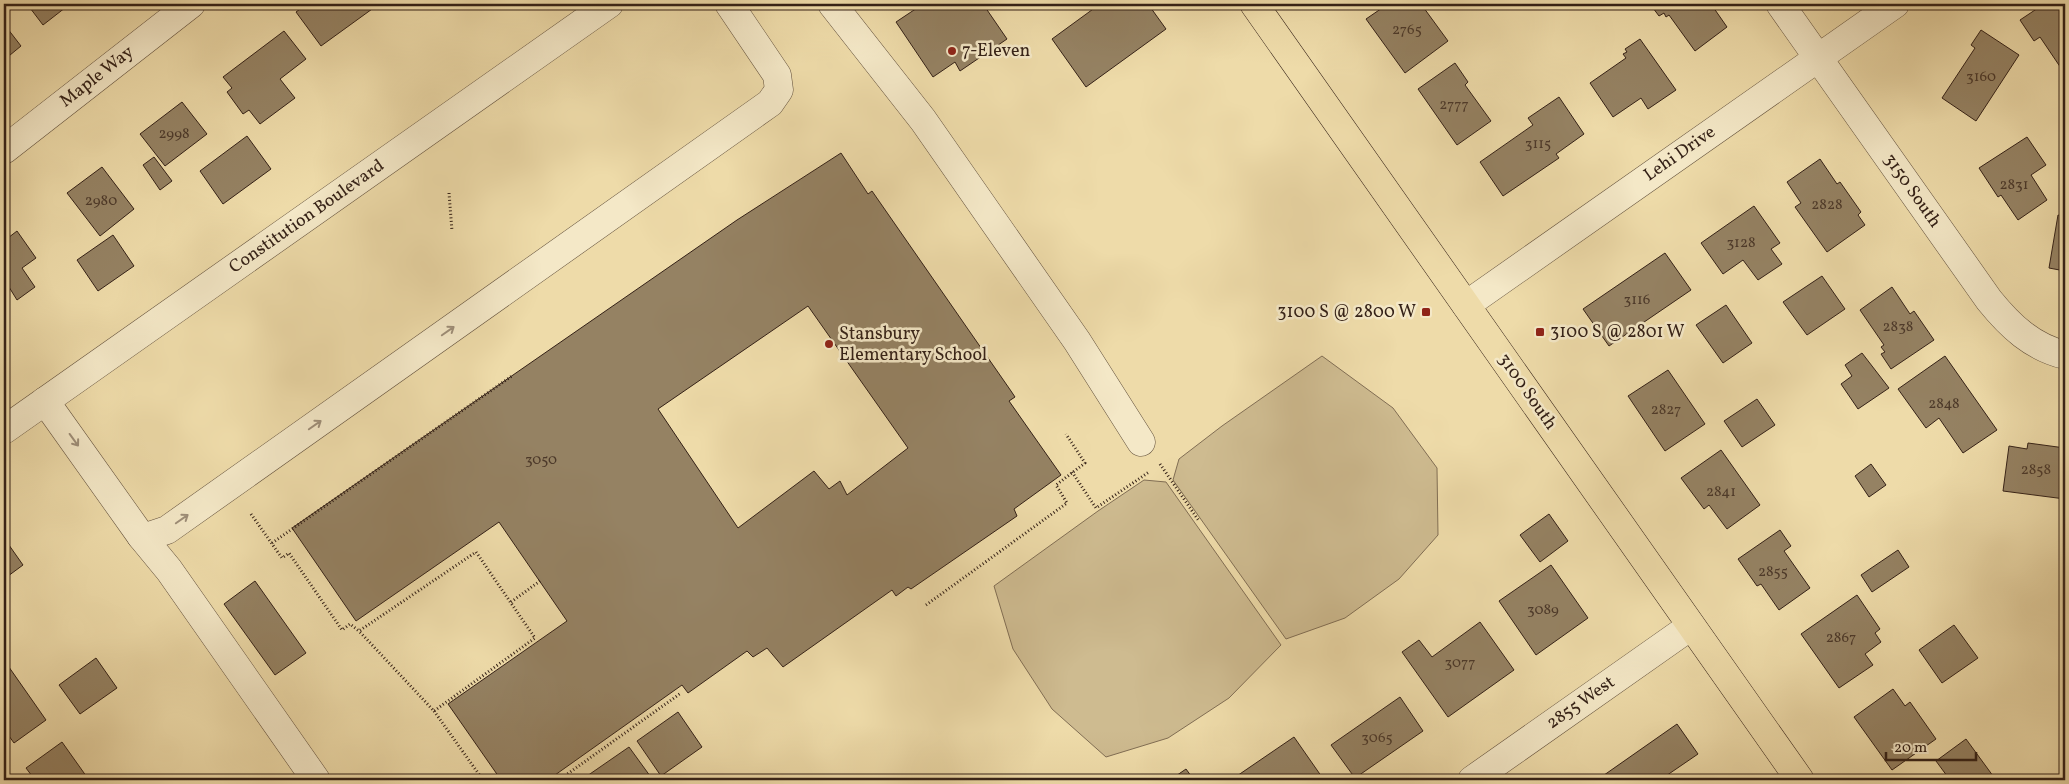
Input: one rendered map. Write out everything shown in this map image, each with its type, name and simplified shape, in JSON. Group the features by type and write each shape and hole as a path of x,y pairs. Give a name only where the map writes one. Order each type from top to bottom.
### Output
{"main road":[{"name":"3100 South","path":"1254,4 1800,780"}],"street":[{"name":"Maple Way","path":"4,150 191,4"},
{"name":"Constitution Boulevard","path":"4,430 610,4"},
{"path":"141,536 149,536 167,530 770,103 779,90 777,75 729,4"},
{"path":"832,4 923,120 1077,341 1142,442"},
{"name":"3150 South","path":"1780,4 2006,322 2027,339 2050,352 2065,355"},
{"name":"Lehi Drive","path":"1466,305 1895,4"},
{"path":"44,401 141,536 169,570 316,780"},
{"name":"2855 West","path":"1472,780 1691,626"}],"path":[{"path":"449,193 452,231"},
{"path":"272,543 512,376"},
{"path":"926,605 1067,503 1056,485 1085,463 1066,434"},
{"path":"1160,464 1198,521"},
{"path":"1072,472 1096,508 1152,470"},
{"path":"252,514 282,558 289,553 342,630 350,624 359,631 434,711 483,780"},
{"path":"359,631 476,552 535,638 434,711"},
{"path":"511,602 540,581"},
{"path":"559,780 681,693"}],"shaded area":[{"path":"1322,356 1393,408 1437,468 1438,535 1399,579 1345,618 1286,639 1173,480 1179,459 1222,426"},
{"path":"1144,480 1166,482 1281,645 1229,698 1168,738 1106,757 1052,709 1013,649 994,586"}],"building":[{"path":"27,4 70,4 43,25"},
{"path":"307,4 379,4 321,46 296,12"},
{"name":"7-Eleven","path":"923,4 983,4 1007,39 960,71 955,62 933,77 896,22"},
{"path":"1100,4 1148,4 1166,29 1086,87 1052,39"},
{"path":"1388,4 1413,4 1415,7 1421,4 1448,41 1405,73 1366,19"},
{"path":"1650,4 1711,4 1727,27 1695,51 1669,15 1666,17 1664,13 1659,16"},
{"path":"2044,4 2065,4 2065,74 2040,37 2034,41 2020,20"},
{"path":"4,24 21,46 4,60"},
{"path":"1981,30 2019,55 1976,121 1942,98 1975,48 1971,45"},
{"path":"284,31 306,59 280,79 295,98 260,124 249,110 243,114 227,92 232,88 223,77"},
{"path":"1640,39 1676,90 1648,109 1641,98 1613,117 1590,83 1626,58 1623,54 1627,52 1625,49"},
{"path":"1455,63 1468,82 1465,85 1491,121 1457,145 1418,89"},
{"path":"1559,97 1584,134 1556,154 1559,158 1503,196 1480,162 1533,125 1528,118"},
{"path":"182,102 207,134 165,166 140,134"},
{"path":"247,136 271,169 223,204 200,171"},
{"path":"2027,137 2046,165 2031,175 2047,200 2018,220 2001,195 1998,197 1979,168"},
{"path":"841,153 868,194 872,191 1011,391 1015,397 1009,401 1061,475 1014,509 1017,516 911,589 908,587 896,596 892,590 783,667 767,648 753,657 747,651 688,693 682,685 548,780 501,780 448,704 567,621 499,522 356,621 292,528 737,220","holes":["808,306 908,448 847,495 840,481 829,489 814,471 738,528 658,409"]},
{"path":"154,157 172,181 160,190 143,165"},
{"path":"1820,159 1837,184 1840,182 1861,212 1858,215 1865,225 1827,252 1795,207 1801,203 1787,182"},
{"path":"102,167 134,209 100,236 67,193"},
{"path":"1754,206 1780,243 1771,249 1782,264 1758,280 1743,260 1723,274 1701,243"},
{"path":"2058,215 2065,217 2065,271 2049,268"},
{"path":"17,231 36,258 22,268 35,287 17,300 9,287 4,291 4,241"},
{"path":"113,235 134,266 98,291 77,260"},
{"path":"1665,253 1691,290 1609,346 1583,309"},
{"path":"1822,276 1845,309 1807,335 1783,302"},
{"path":"1892,287 1910,314 1914,311 1934,340 1891,369 1881,354 1885,352 1881,347 1884,345 1860,310"},
{"path":"1726,305 1752,343 1723,363 1696,325"},
{"path":"1862,353 1889,388 1858,409 1841,384 1852,376 1845,365"},
{"path":"1945,356 1997,430 1963,453 1939,418 1926,428 1898,389"},
{"path":"1668,370 1705,424 1665,451 1628,396"},
{"path":"1757,399 1775,425 1742,447 1724,421"},
{"path":"2028,443 2065,448 2065,499 2003,491 2009,446 2027,449"},
{"path":"1721,450 1760,505 1727,529 1709,505 1704,509 1681,478"},
{"path":"1871,464 1886,485 1869,497 1855,476"},
{"path":"1549,514 1568,541 1540,562 1520,535"},
{"path":"1780,530 1791,546 1784,551 1810,588 1779,610 1761,584 1757,586 1738,559"},
{"path":"4,538 23,565 4,579"},
{"path":"1898,550 1909,567 1872,592 1861,575"},
{"path":"1551,565 1588,618 1536,655 1499,601"},
{"path":"255,581 306,653 275,675 224,604"},
{"path":"1857,595 1880,629 1875,633 1881,642 1865,654 1873,665 1839,688 1801,634"},
{"path":"1480,622 1514,670 1448,717 1402,652 1419,640 1432,657"},
{"path":"1954,625 1978,658 1942,683 1919,650"},
{"path":"96,658 117,688 80,714 59,685"},
{"path":"4,660 46,720 14,743 4,729"},
{"path":"1893,689 1905,706 1910,702 1936,739 1892,770 1854,717"},
{"path":"1400,697 1423,731 1355,778 1331,745"},
{"path":"678,712 702,747 661,776 637,741"},
{"path":"1677,724 1698,754 1660,780 1597,780"},
{"path":"1294,737 1324,780 1231,780"},
{"path":"1966,739 1996,780 1950,780 1936,761"},
{"path":"62,742 89,780 35,780 26,768"},
{"path":"629,747 653,780 590,780 587,776"},
{"path":"2065,765 2065,780 2058,780 2062,777 2060,774 2064,771 2062,768"},
{"path":"1186,769 1194,780 1170,780"}],"place":[{"name":"7-Eleven","path":"952,51"},
{"name":"3100 S @ 2800 W","path":"1426,312"},
{"name":"3100 S @ 2801 W","path":"1540,332"},
{"name":"Stansbury Elementary School","path":"829,344"}]}
